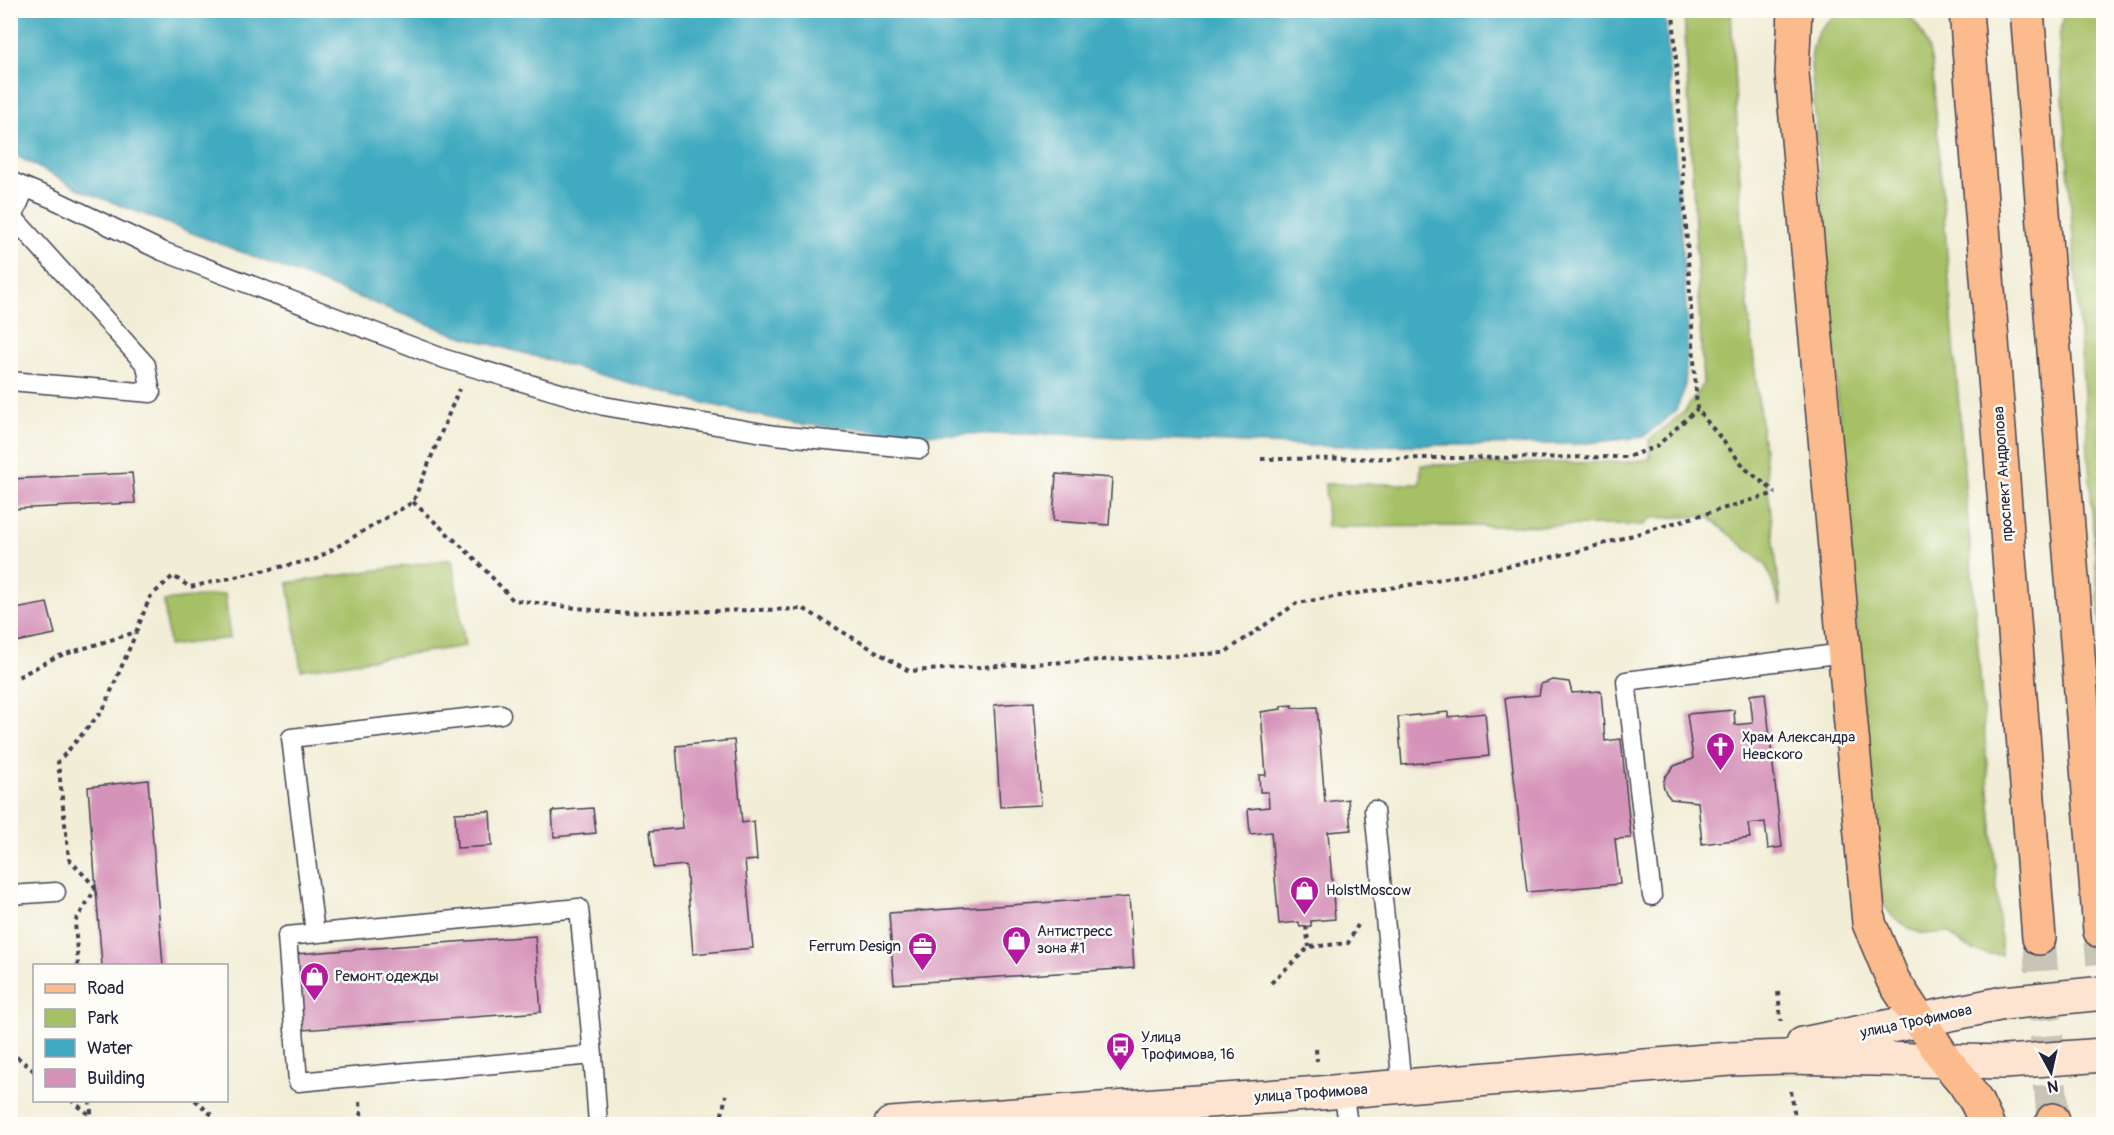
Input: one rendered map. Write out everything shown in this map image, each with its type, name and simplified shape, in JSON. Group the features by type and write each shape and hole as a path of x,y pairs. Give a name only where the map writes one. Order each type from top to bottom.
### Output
{"main road":[{"path":"1952,10 1970,58"},
{"name":"проспект Андропова","path":"1966,10 2039,938"},
{"path":"2026,10 2100,932"},
{"path":"2030,53 2035,10"},
{"path":"1795,13 1792,73 1869,923 1893,980 1946,1061 1964,1081 1987,1125"},
{"name":"улица Трофимова","path":"1730,1059 2004,1003 2103,993"},
{"name":"улица Трофимова","path":"891,1125 1730,1059 1786,1057 2005,1062 2103,1055"}],"lane":[{"path":"10,381 151,393 146,364 13,218 18,185 53,199 162,251 434,355 604,406 775,435 920,449"},
{"path":"1652,896 1626,681 1844,653"},
{"path":"315,933 291,738 501,714"},
{"path":"1374,810 1402,1086"},
{"path":"10,895 56,892"},
{"path":"593,1055 298,1082 287,936 579,908 593,1055 598,1125"},
{"path":"1343,1090 1348,1125"}],"path":[{"path":"413,502 474,558 513,600 617,614 804,609 909,671 1224,653 1297,603 1421,583 1572,553 1776,493 1746,469 1697,409 1673,10"},
{"path":"96,888 69,859 57,762 103,710 150,597 173,576 190,587 316,559 413,502 469,366"},
{"path":"1261,459 1627,456 1656,447 1697,409"},
{"path":"10,679 56,657 136,632"},
{"path":"86,889 96,888"},
{"path":"78,964 75,922 96,888"},
{"path":"1271,983 1309,947 1348,943 1366,912 1384,912"},
{"path":"1306,926 1309,947"},
{"path":"10,1052 33,1070"},
{"path":"10,1061 15,1055"},
{"path":"720,1125 726,1095"},
{"path":"72,1102 92,1117"},
{"path":"90,1102 92,1125"},
{"path":"196,1102 213,1116 214,1125"}],"green space":[{"path":"1886,10 1906,14 1922,32 1932,63 2002,955 1985,954 1972,950 1948,932 1923,934 1911,929 1893,917 1883,904 1877,884 1811,64 1813,46 1818,33 1842,11"},
{"path":"1684,11 1731,11 1745,278 1781,606 1766,565 1707,516 1651,518 1644,525 1327,527 1325,484 1420,484 1421,465 1627,462 1650,459 1649,440 1685,411 1703,384"},
{"path":"2065,11 2103,11 2103,666 2059,37"},
{"path":"452,559 465,646 301,670 288,583"},
{"path":"225,594 230,638 169,646 164,601"}],"water":[{"path":"10,11 1665,11 1688,331 1685,388 1675,412 1643,437 1579,444 1313,446 1057,434 922,434 797,424 699,402 454,334 83,191 11,153"}],"building":[{"path":"132,473 135,503 10,509 10,479"},
{"path":"1056,474 1112,478 1109,525 1053,521"},
{"path":"47,603 55,634 10,643 10,610"},
{"path":"1553,680 1569,682 1572,693 1601,691 1605,741 1621,739 1631,838 1615,839 1620,884 1527,892 1505,698 1539,695 1541,684"},
{"name":"Храм Александра Невского","path":"1765,693 1782,847 1768,849 1765,822 1748,824 1750,838 1702,844 1698,802 1671,799 1663,785 1665,777 1674,766 1693,759 1687,714 1734,710 1735,725 1753,723 1750,695"},
{"path":"1034,702 1041,805 1000,807 994,705"},
{"path":"1292,705 1292,708 1317,707 1325,802 1348,799 1351,830 1328,832 1335,919 1311,921 1311,926 1300,927 1299,922 1279,924 1271,832 1250,834 1248,809 1269,807 1268,792 1260,792 1259,775 1266,775 1261,712"},
{"path":"1448,712 1448,717 1485,713 1489,756 1402,765 1398,717"},
{"path":"734,740 742,823 754,821 757,860 745,861 753,948 693,954 686,865 654,868 650,831 683,828 676,746"},
{"path":"148,780 163,964 102,964 88,787"},
{"path":"593,808 596,833 554,837 552,811"},
{"path":"490,811 492,846 457,848 455,813"},
{"path":"1129,897 1134,968 894,984 889,913"},
{"path":"535,936 541,1012 302,1030 296,954"}],"tunnel":[{"path":"2100,931 2104,977"},
{"path":"2039,938 2053,1120"}],"place":[{"name":"Храм Александра Невского","path":"1721,772"},
{"name":"HolstMoscow","path":"1305,916"},
{"name":"Антистресс зона #1","path":"1016,966"},
{"name":"Ferrum Design","path":"922,972"},
{"name":"Ремонт одежды","path":"314,1002"},
{"name":"Улица Трофимова, 16","path":"1120,1072"}]}
